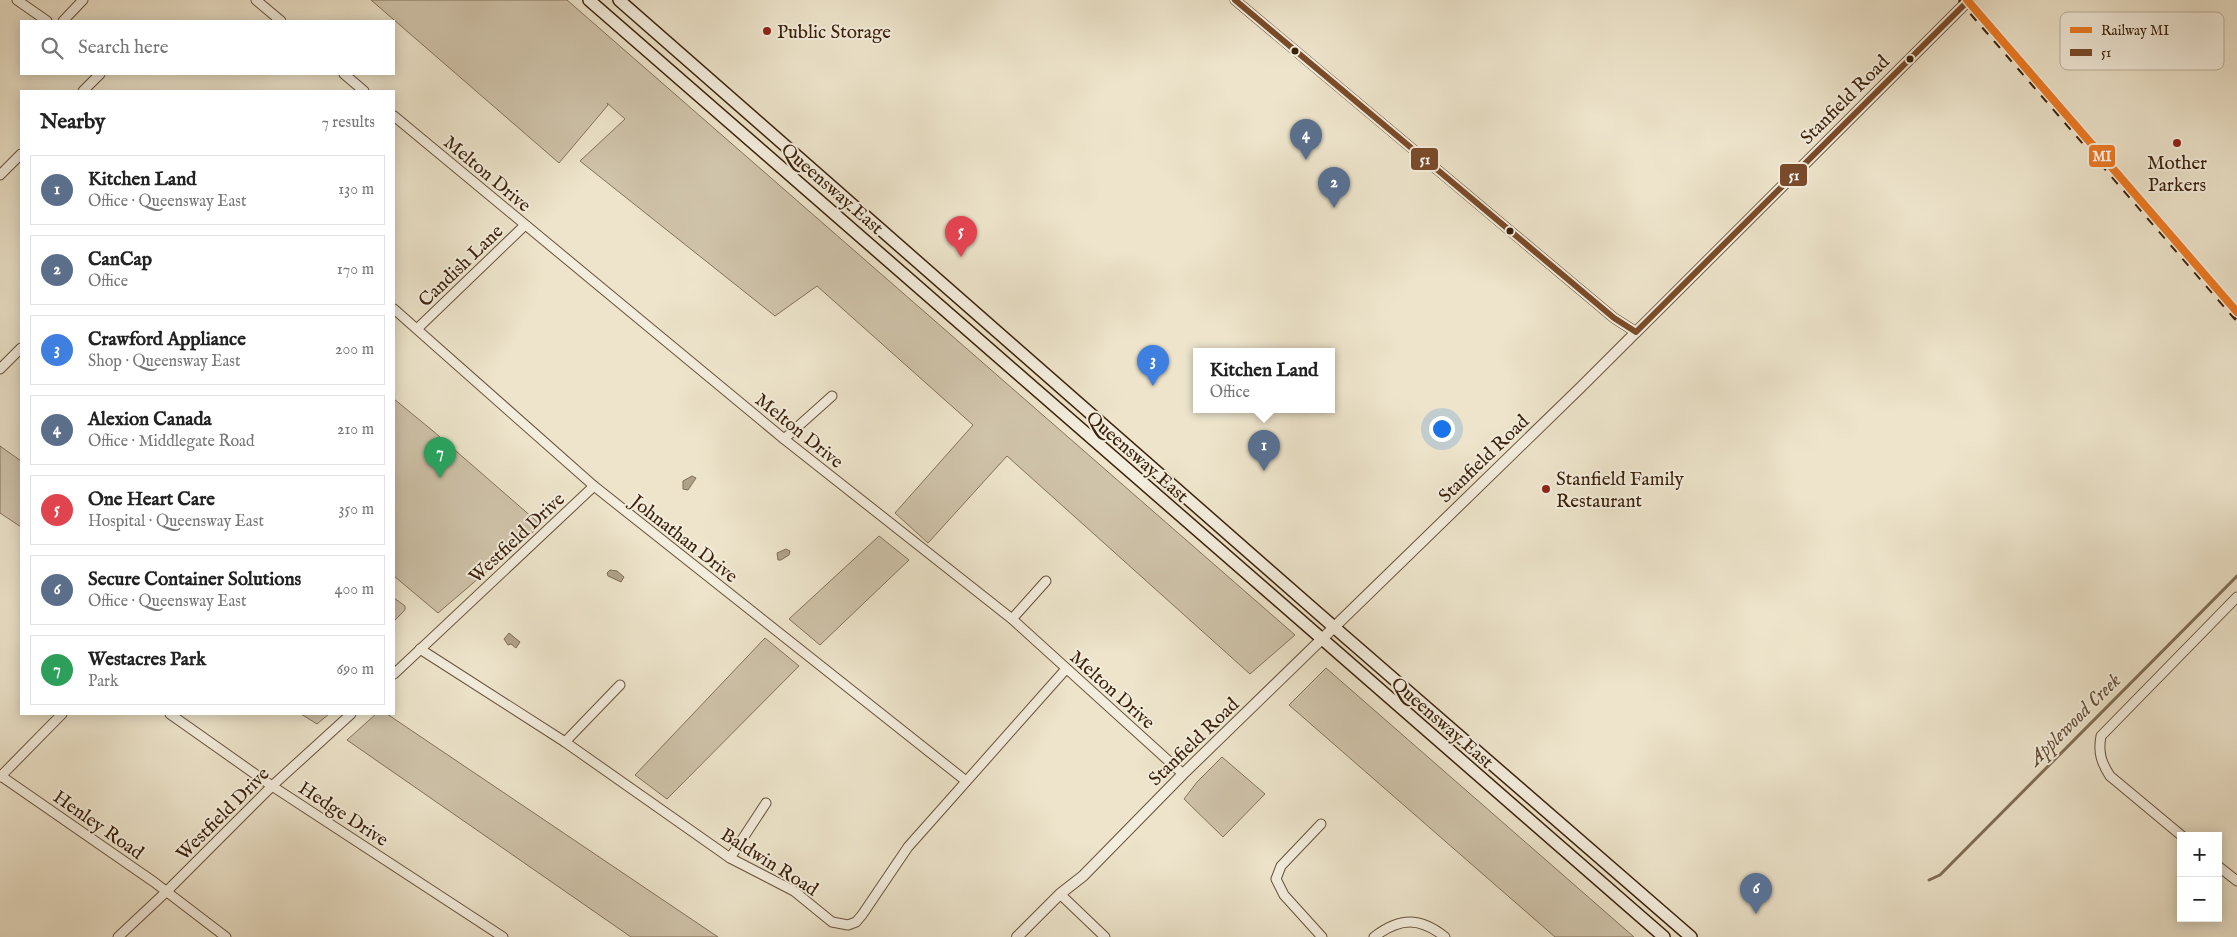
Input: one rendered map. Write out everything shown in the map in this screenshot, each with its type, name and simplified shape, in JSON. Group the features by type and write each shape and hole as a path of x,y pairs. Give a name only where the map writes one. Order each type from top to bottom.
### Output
{"main road":[{"name":"Queensway East","path":"589,0 1664,937"},
{"name":"Queensway East","path":"619,0 1335,628 1691,937"}],"street":[{"path":"17,0 46,20"},
{"path":"64,20 83,0"},
{"path":"256,0 280,20"},
{"path":"1235,0 1614,318 1636,332"},
{"name":"Stanfield Road","path":"1017,937 1060,894 1083,876 1183,774 1335,628 1636,332 1969,0"},
{"path":"84,90 99,75"},
{"path":"345,75 363,90"},
{"name":"Melton Drive","path":"395,117 524,226 784,439 1012,619 1183,774"},
{"path":"0,176 20,155"},
{"name":"Candish Lane","path":"418,328 524,226"},
{"name":"Johnathan Drive","path":"395,310 418,328 594,486 966,781"},
{"path":"2,364 20,349"},
{"path":"784,439 832,396"},
{"name":"Westfield Drive","path":"395,673 594,486"},
{"path":"1012,619 1046,581"},
{"path":"2177,832 2110,776 2100,756 2101,736 2237,597"},
{"name":"Baldwin Road","path":"420,649 565,742 730,858 794,891 832,922 848,925 856,922 862,915 908,847 1066,669"},
{"path":"565,742 620,685"},
{"path":"0,776 61,715"},
{"name":"Hedge Drive","path":"171,715 272,786 502,937"},
{"name":"Westfield Drive","path":"118,937 167,892 272,786 350,715"},
{"name":"Henley Road","path":"0,776 167,892 226,937"},
{"path":"730,858 766,803"},
{"path":"1321,824 1279,868 1276,879 1284,895 1322,937"},
{"path":"2222,869 2237,882"},
{"path":"1060,894 1105,937"},
{"path":"1374,937 1386,928 1414,921 1435,928 1445,937"}],"shaded area":[{"path":"371,0 567,0 1295,635 1250,674 1007,456 928,543 895,513 973,425 817,286 775,316 580,161 625,119 607,103 608,105 559,163"},
{"path":"395,400 541,525 438,613 395,577"},
{"path":"0,446 20,460 20,526 0,513"},
{"path":"692,476 696,478 688,490 683,489 683,481"},
{"path":"879,536 909,560 820,645 789,619"},
{"path":"786,549 790,551 789,555 778,560 777,553"},
{"path":"610,570 617,571 624,577 621,582 608,576 607,573"},
{"path":"395,599 405,606 405,610 395,620"},
{"path":"509,633 520,642 516,648 511,644 508,645 504,639"},
{"path":"765,638 799,666 667,799 635,775"},
{"path":"1326,668 1634,937 1555,937 1289,705"},
{"path":"303,715 328,715 317,724"},
{"path":"375,715 388,715 718,937 631,937 347,740"},
{"path":"1222,757 1265,794 1223,837 1184,799 1197,782"}],"waterway":[{"name":"Applewood Creek","path":"1929,880 1940,875 2237,576"}],"railway":[{"path":"1959,0 2237,321"}],"rail line":[{"name":"MI","path":"1967,0 2237,312"}],"transit line":[{"name":"51","path":"1235,0 1614,318 1636,332 1969,0"}],"place":[{"name":"Public Storage","path":"767,31"},
{"name":"Mother Parkers","path":"2177,143"},
{"name":"Alexion Canada","path":"1306,160"},
{"name":"CanCap","path":"1334,208"},
{"name":"One Heart Care","path":"961,257"},
{"name":"Crawford Appliance","path":"1153,386"},
{"name":"Kitchen Land","path":"1264,471"},
{"name":"Westacres Park","path":"440,478"},
{"name":"Stanfield Family Restaurant","path":"1546,489"},
{"name":"Secure Container Solutions","path":"1756,914"}]}
